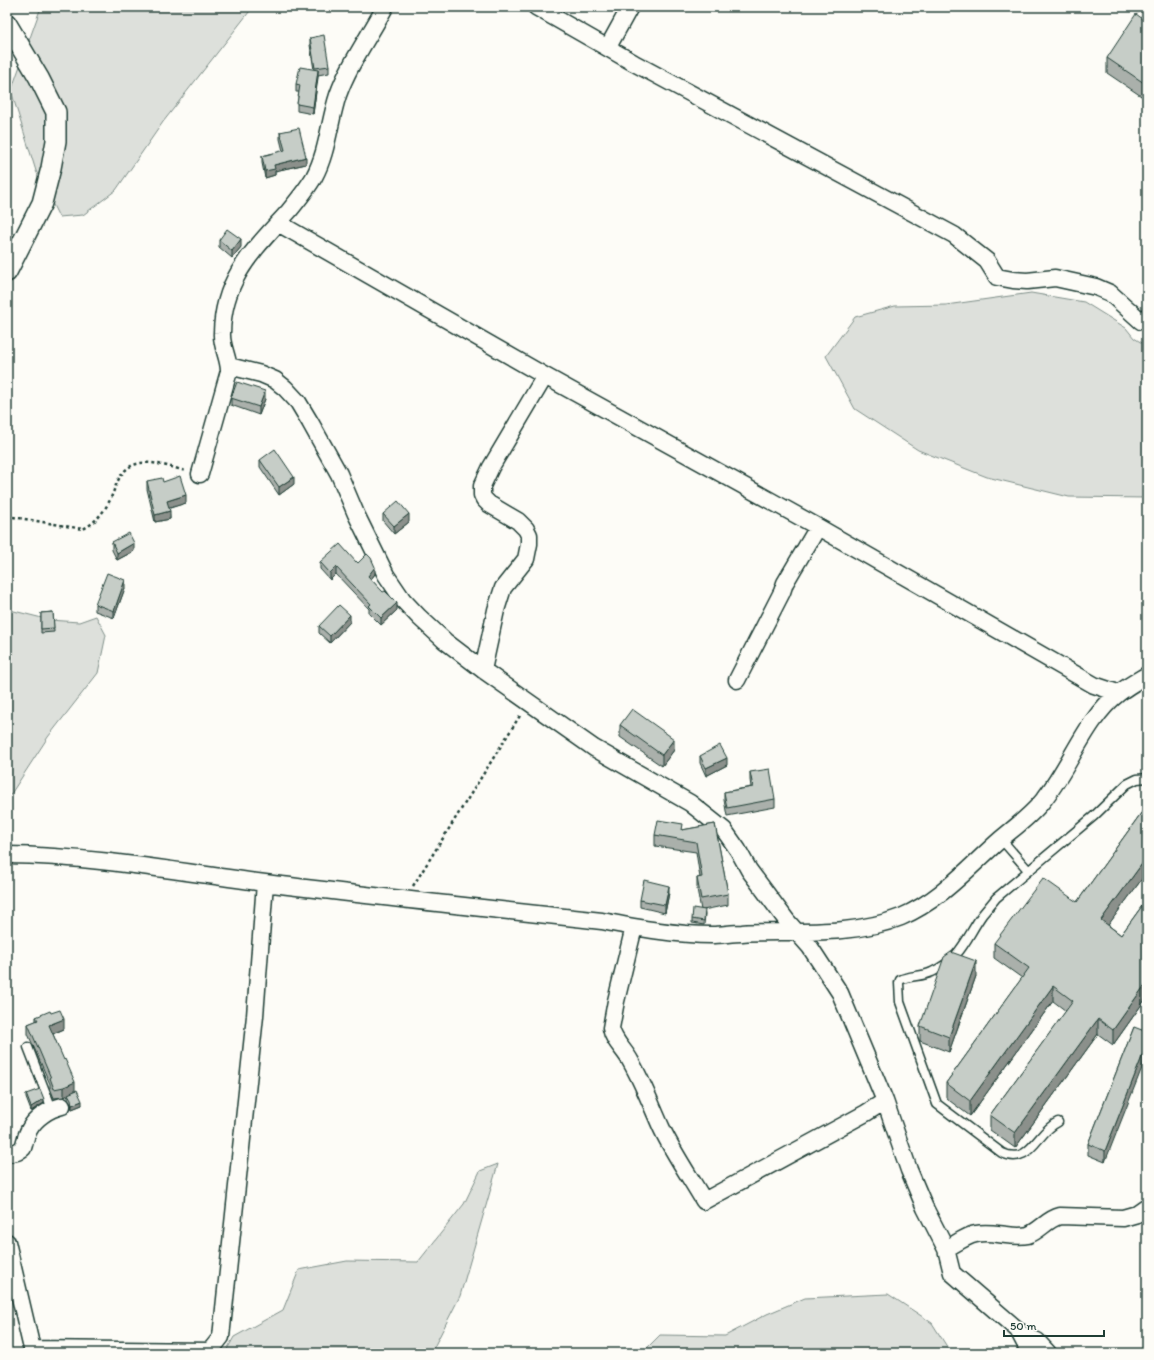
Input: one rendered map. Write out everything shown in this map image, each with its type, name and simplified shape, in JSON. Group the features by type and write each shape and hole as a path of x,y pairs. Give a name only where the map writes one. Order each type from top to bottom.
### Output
{"street":[{"path":"200,474 227,384 229,366 222,344 222,322 230,289 248,257 301,196 314,176 329,136 335,106 343,83 353,61 385,7"},
{"path":"536,7 634,63 954,235 987,260 997,277 1027,281 1055,278 1096,287 1110,292 1142,321 1147,317"},
{"path":"608,47 630,7"},
{"path":"7,24 39,78 56,112 56,141 42,203 7,272"},
{"path":"278,223 545,376 818,527 1094,685 1118,694"},
{"path":"229,366 261,374 275,380 298,402 339,474 356,514 390,583 402,600 419,617 445,641 483,670 611,759 690,803 724,830 770,900 810,947 840,993 878,1088 885,1101 909,1170 925,1208 946,1250 952,1273 1018,1330 1030,1353"},
{"path":"483,670 496,610 503,588 526,559 529,536 526,529 518,521 489,504 482,495 482,486 491,467 545,376"},
{"path":"737,680 786,583 818,527"},
{"path":"7,855 42,856 145,866 264,883 602,921 634,927 694,934 714,935 856,929 900,917 933,900 1040,805 1054,788 1089,727 1118,694 1147,675"},
{"path":"7,1242 13,1301 32,1351 210,1351 221,1337 255,1016 264,883"},
{"path":"634,927 610,1028 611,1032 630,1060 663,1130 704,1201 866,1113 885,1101"},
{"path":"7,1154 17,1152 23,1148 29,1130 37,1120 57,1107"},
{"path":"946,1250 975,1234 1027,1235 1038,1230 1051,1219 1060,1216 1123,1218 1137,1214 1147,1207"},
{"path":"1020,1334 1038,1341 1048,1353"}],"lane":[{"path":"1058,1122 1048,1128 1031,1149 1020,1156 1009,1156 1002,1153 947,1113 937,1104 900,1002 900,980 906,977 923,975 932,972 955,956 961,951 983,914 996,898 1094,816 1127,784 1137,779 1147,778"},
{"path":"1001,839 1028,870"},
{"path":"28,1047 57,1107"}],"path":[{"path":"1132,7 1147,17"},
{"path":"7,516 83,529 93,523 101,513 109,501 117,481 129,466 142,463 166,466 200,474"},
{"path":"409,900 414,884 529,702"}],"shaded area":[{"path":"41,7 253,7 163,122 116,190 83,215 59,217 36,171 11,91"},
{"path":"1031,293 1084,302 1126,328 1134,338 1147,346 1147,498 1069,497 987,477 918,450 855,409 826,356 855,317 895,306 946,305"},
{"path":"7,608 50,620 79,622 96,616 106,635 98,673 48,737 7,800"},
{"path":"498,1164 460,1296 431,1353 225,1353 234,1337 283,1310 299,1270 347,1261 418,1262 464,1204 480,1171"},
{"path":"888,1294 932,1323 951,1353 642,1353 660,1335 725,1336 767,1314 805,1298"}],"building":[{"path":"1136,14 1147,22 1147,85 1107,58"},
{"path":"324,35 329,66 315,68 310,38"},
{"path":"300,67 318,70 313,107 297,104 300,85 296,84"},
{"path":"299,128 306,157 274,165 275,169 265,171 262,156 285,150 280,132"},
{"path":"227,229 241,239 232,251 219,240"},
{"path":"237,382 265,391 259,407 231,398"},
{"path":"275,449 294,477 279,487 260,460"},
{"path":"180,476 186,495 167,501 170,511 155,515 147,481 162,478 163,482"},
{"path":"398,501 409,514 394,526 383,514"},
{"path":"129,533 134,543 117,553 112,542"},
{"path":"340,544 358,563 367,554 371,558 375,567 368,576 383,592 385,591 397,603 381,618 369,606 371,604 336,567 330,573 320,562"},
{"path":"107,573 125,580 114,611 95,604"},
{"path":"339,605 350,615 330,636 319,626"},
{"path":"53,612 54,628 41,629 41,613"},
{"path":"632,709 674,739 662,755 620,725"},
{"path":"720,745 727,758 706,768 700,756"},
{"path":"770,769 775,799 727,808 724,792 753,787 750,772"},
{"path":"1147,805 1147,857 1101,920 1121,935 1147,899 1147,950 1145,953 1147,954 1147,982 1113,1030 1098,1019 1015,1133 990,1115 1073,1001 1053,986 970,1101 946,1083 1029,968 994,943 1043,878 1077,902"},
{"path":"658,820 683,824 682,830 715,824 728,894 701,899 697,878 702,877 696,842 655,835"},
{"path":"644,880 669,886 665,905 640,900"},
{"path":"693,908 705,910 704,921 692,919"},
{"path":"951,952 976,961 949,1037 920,1026 944,957"},
{"path":"60,1010 64,1019 49,1025 75,1082 64,1087 54,1089 51,1078 28,1024 38,1020 36,1017 50,1011 51,1013"},
{"path":"1134,1027 1147,1032 1147,1044 1105,1151 1088,1144"},
{"path":"40,1089 44,1099 31,1107 26,1094"},
{"path":"77,1090 82,1101 72,1105 68,1094"}]}
